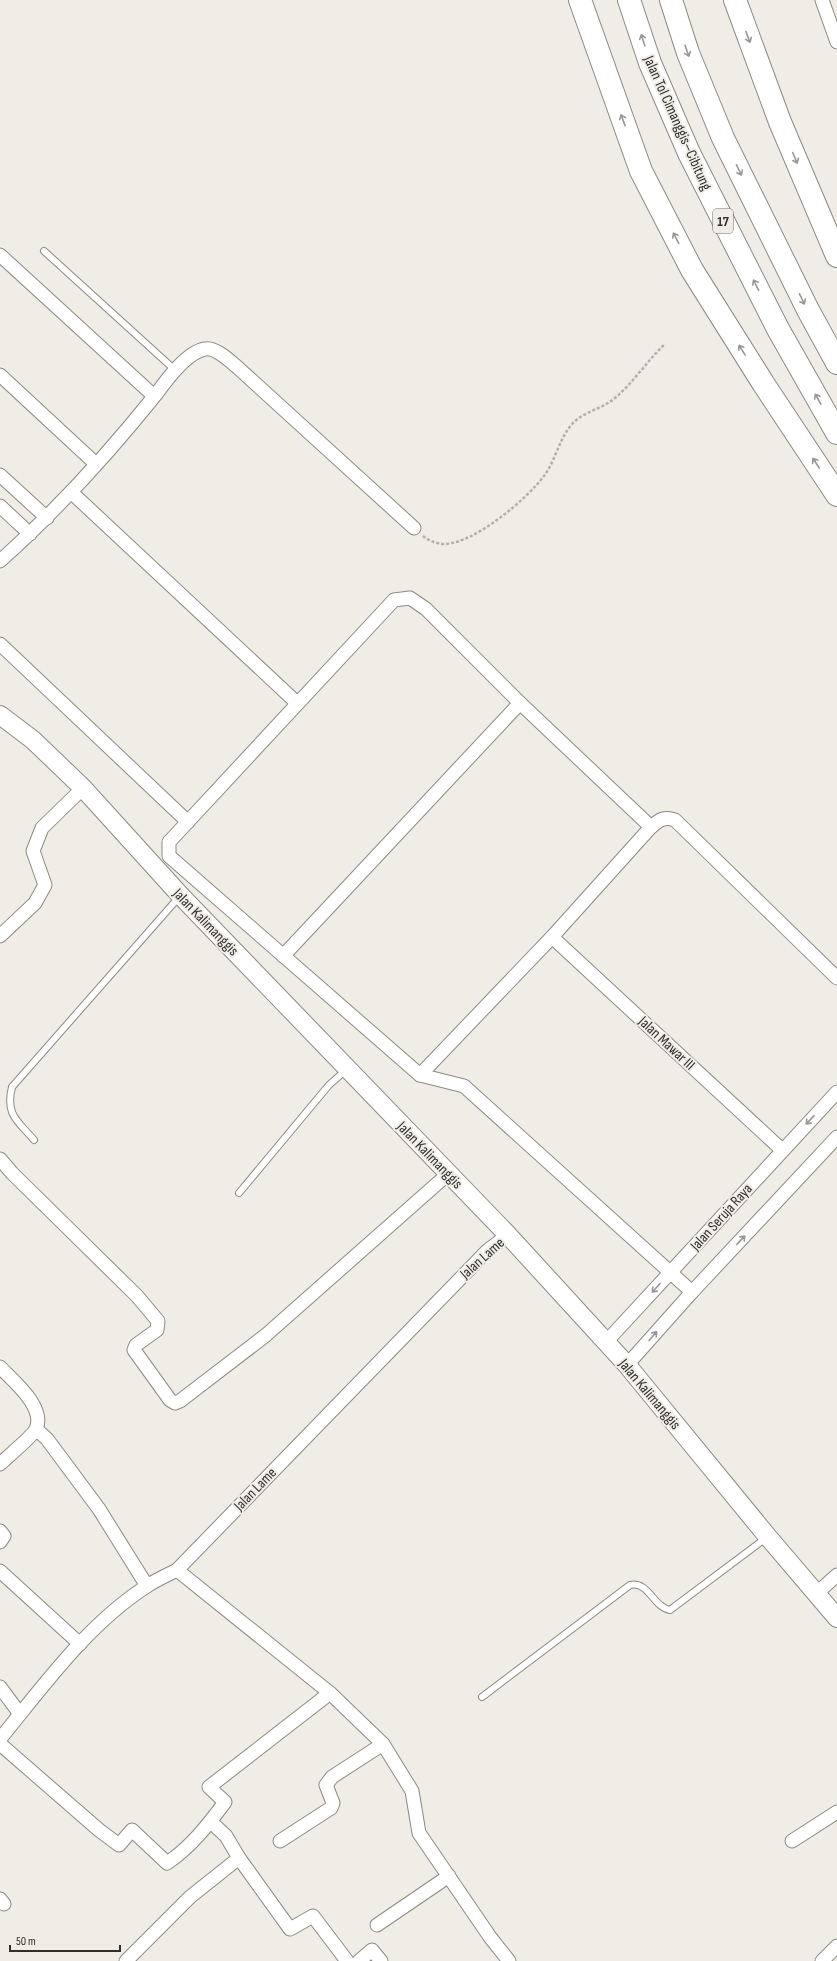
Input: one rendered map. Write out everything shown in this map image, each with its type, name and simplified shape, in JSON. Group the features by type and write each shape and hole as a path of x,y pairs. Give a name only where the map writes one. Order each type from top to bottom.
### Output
{"highway":[{"path":"580,0 642,171 692,270 763,383 837,496"},
{"name":"Jalan Tol Cimanggis–Cibitung","path":"630,0 650,63 689,153 778,329 837,433"},
{"name":"17","path":"671,0 688,53 723,138 808,310 837,363"},
{"path":"735,0 780,122 837,256"}],"main road":[{"name":"Jalan Kalimanggis","path":"0,715 33,740 83,788 181,896 448,1174 508,1234 627,1365 768,1537 837,1618"}],"street":[{"path":"822,0 837,42"},
{"path":"0,255 154,396"},
{"path":"0,561 47,518 71,492 175,370 197,352 204,349 214,351 236,366 414,528"},
{"path":"0,375 96,464"},
{"path":"0,475 47,518"},
{"path":"71,492 297,703"},
{"path":"0,506 30,534"},
{"path":"651,826 520,703 426,609 410,598 394,600 297,703 169,842 169,856 420,1075 464,1086 692,1292"},
{"path":"0,644 188,822"},
{"path":"283,956 520,703"},
{"path":"0,936 35,902 45,885 33,851 42,828 83,788"},
{"path":"420,1075 552,936 651,826 660,819 668,818 675,820 837,978"},
{"name":"Jalan Mawar III","path":"552,936 782,1150"},
{"name":"Jalan Seruja Raya","path":"606,1342 837,1092"},
{"name":"Jalan Seruja Raya","path":"627,1365 692,1292 837,1136"},
{"path":"0,1159 12,1173 137,1296 158,1321 157,1330 136,1345 134,1350 170,1400 175,1403 180,1401 266,1335 448,1174"},
{"name":"Jalan Lame","path":"0,1739 80,1644 101,1622 147,1586 177,1570 486,1251 508,1234"},
{"path":"0,1367 32,1402 38,1416 36,1429 0,1464"},
{"path":"36,1429 47,1440 99,1509 147,1586"},
{"path":"0,1531 4,1536 0,1542"},
{"path":"177,1570 330,1693 383,1744 412,1791 419,1833 490,1937 509,1961"},
{"path":"0,1571 80,1644"},
{"path":"817,1593 837,1575"},
{"path":"0,1687 20,1714"},
{"path":"0,1744 99,1830 119,1845 132,1830 167,1863 178,1856 211,1822 225,1802 209,1787 330,1693"},
{"path":"280,1841 331,1808 333,1803 326,1786 332,1776 383,1744"},
{"path":"792,1841 837,1812"},
{"path":"211,1822 226,1836 239,1858 290,1929 313,1916 347,1961"},
{"path":"126,1961 190,1897 239,1858"},
{"path":"377,1925 449,1876"},
{"path":"822,1961 837,1946"},
{"path":"359,1961 372,1950 381,1961"}],"lane":[{"path":"44,251 175,370"},
{"path":"34,1140 10,1112 9,1099 12,1087 181,896"},
{"path":"240,1193 329,1084 347,1069"},
{"path":"482,1697 630,1585 642,1586 664,1608 670,1610 768,1537"}],"path":[{"path":"414,528 430,541 444,544 461,540 494,522 514,506 543,477 572,424 584,415 606,405 616,397 664,344"}]}
